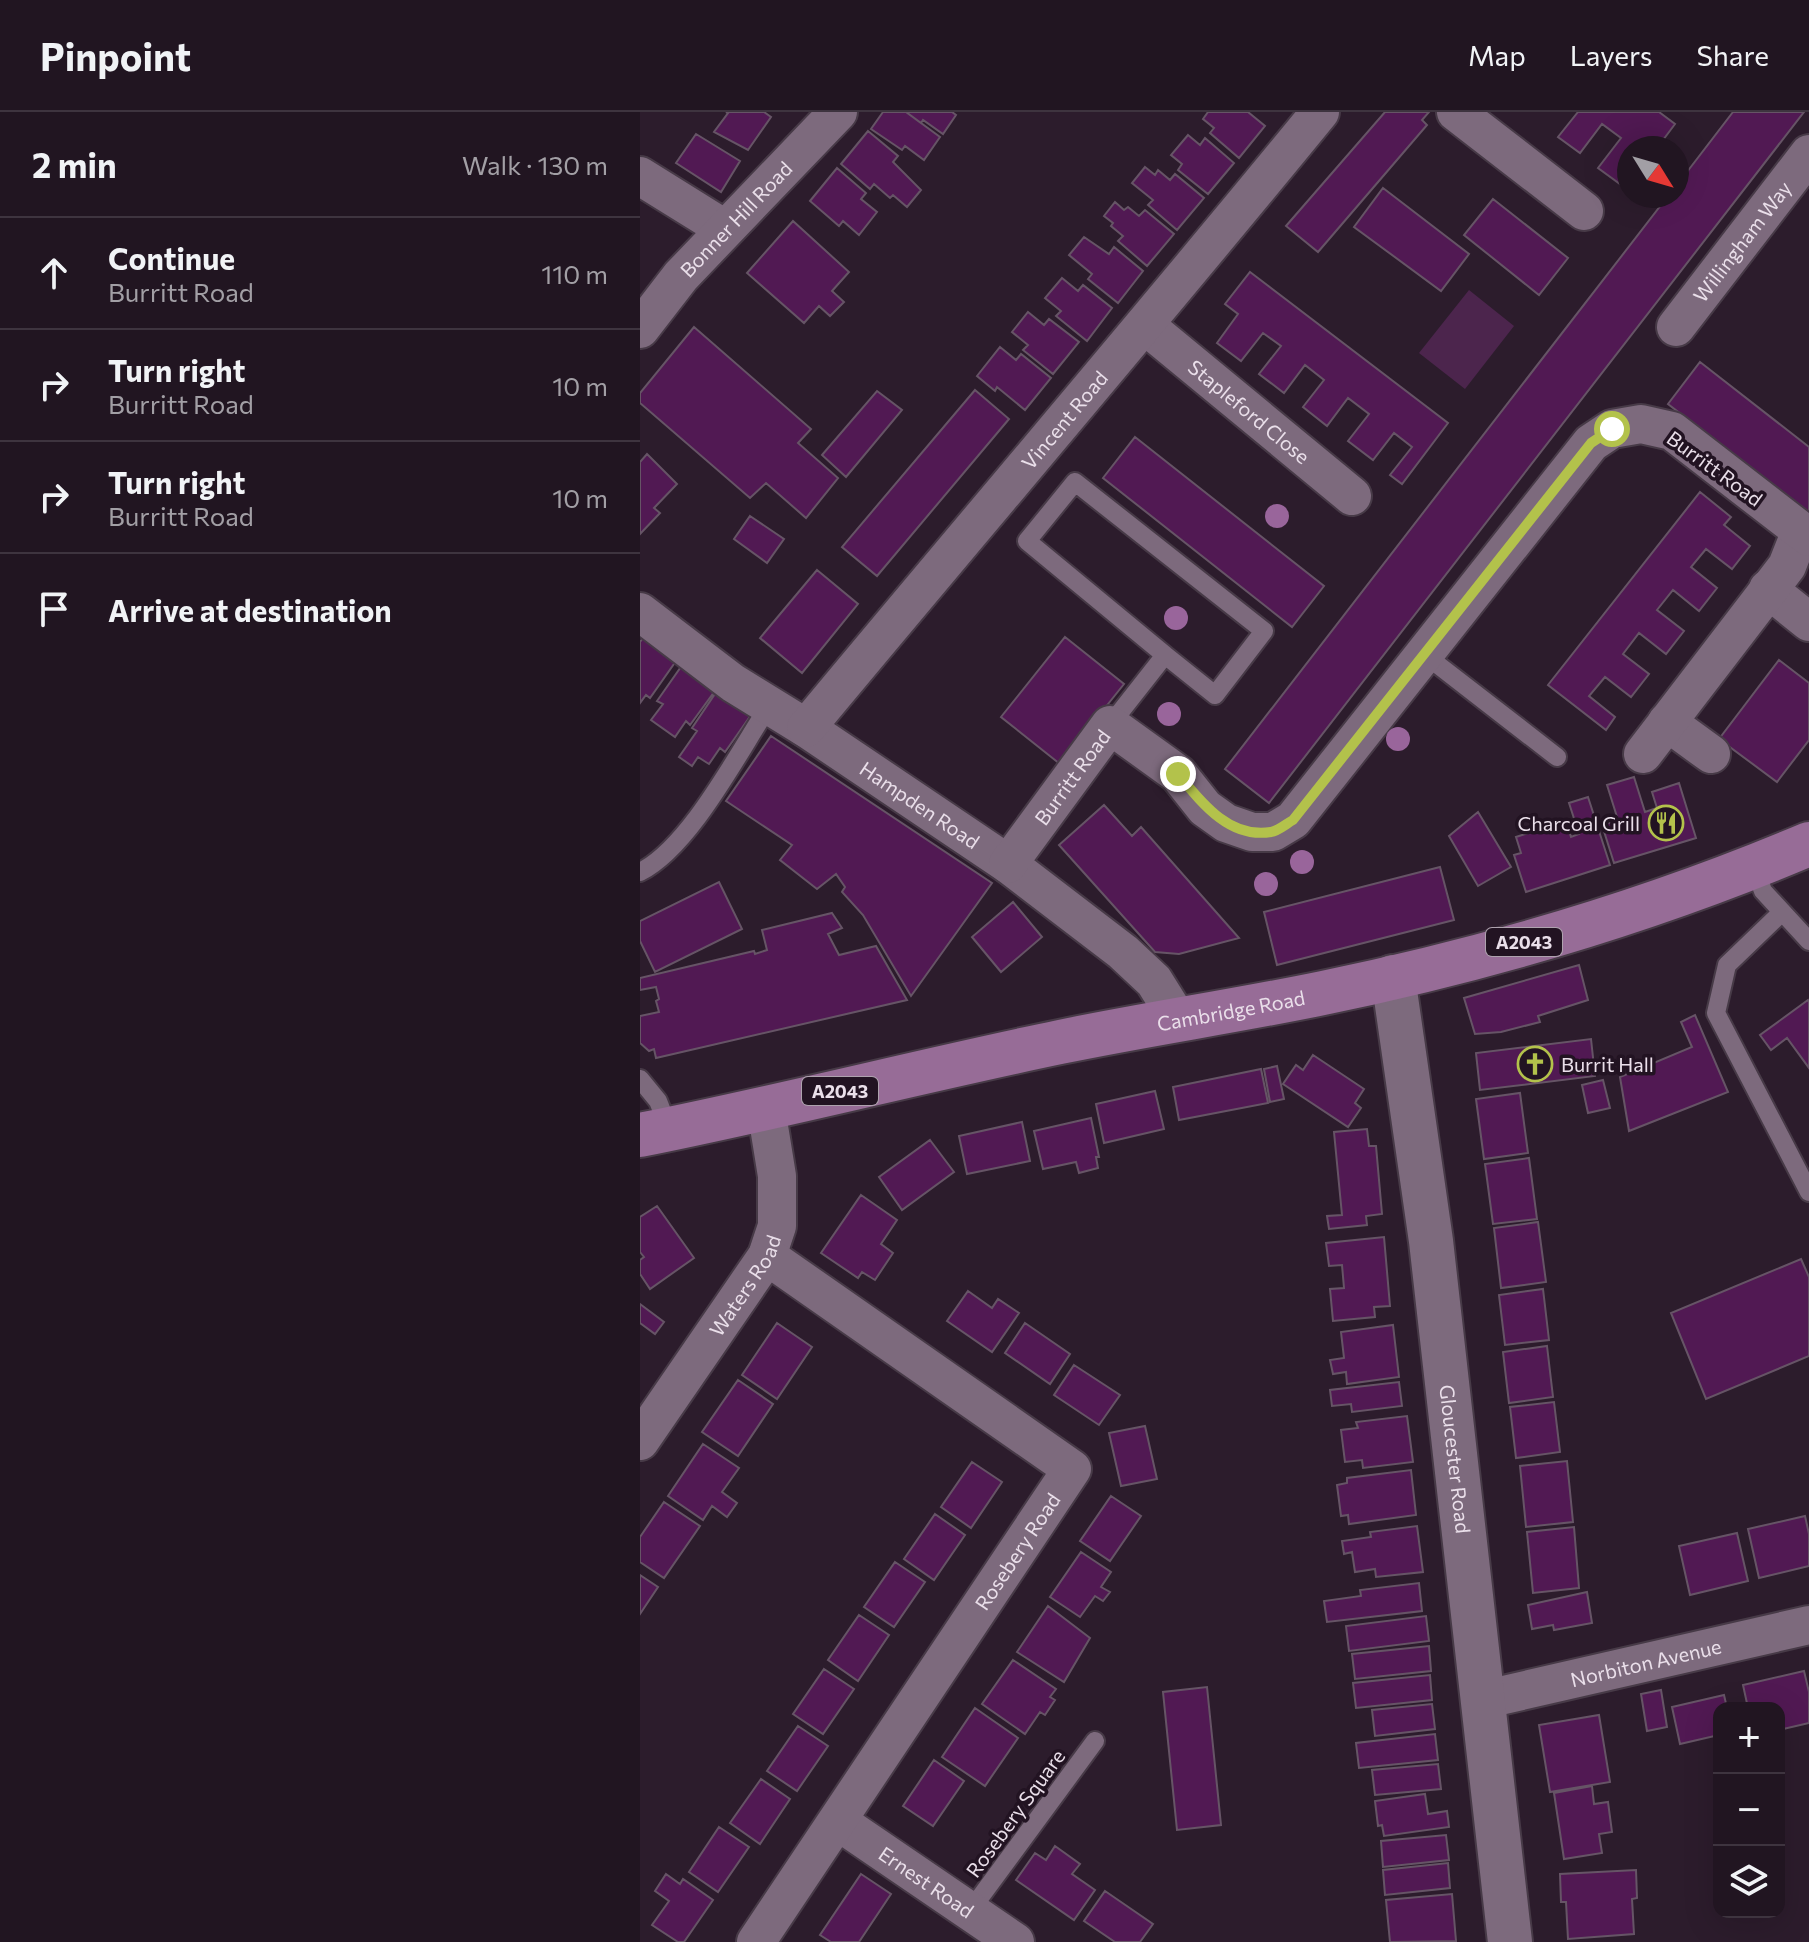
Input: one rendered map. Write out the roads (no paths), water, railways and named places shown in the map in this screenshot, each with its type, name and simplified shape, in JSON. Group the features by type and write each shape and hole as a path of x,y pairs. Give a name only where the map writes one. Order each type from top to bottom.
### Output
{"main road":[{"name":"Cambridge Road","path":"654,1132 1062,1041 1179,1021 1393,977 1569,930 1754,867 1809,844"}],"street":[{"name":"Bonner Hill Road","path":"640,329 681,276 838,112"},
{"name":"Vincent Road","path":"806,728 1146,326 1320,112"},
{"path":"1456,112 1584,211"},
{"name":"Willingham Way","path":"1676,327 1809,154"},
{"path":"640,176 725,229"},
{"name":"Stapleford Close","path":"1146,326 1352,496"},
{"name":"Burritt Road","path":"1008,864 1110,725 1178,774 1205,808 1226,823 1252,832 1273,832 1293,820 1591,443 1612,429 1641,424 1672,431 1804,535 1787,566 1643,754"},
{"path":"1768,589 1809,622"},
{"name":"Hampden Road","path":"640,612 733,683 806,728 1008,864 1123,952 1154,981 1179,1021"},
{"path":"1667,722 1711,754"},
{"name":"Gloucester Road","path":"1393,977 1431,1241 1510,1942"},
{"name":"Waters Road","path":"640,1441 767,1256 777,1226 777,1176 766,1108"},
{"name":"Rosebery Road","path":"756,1942 1072,1469 767,1256"},
{"name":"Norbiton Avenue","path":"1482,1700 1809,1625"},
{"name":"Ernest Road","path":"839,1822 1015,1942"}],"lane":[{"path":"1075,482 1264,631 1215,695 1165,655 1027,541 1075,482"},
{"path":"1424,654 1557,757"},
{"path":"1110,725 1165,655"},
{"path":"640,872 663,857 695,819 769,706"},
{"path":"1754,867 1763,891 1809,941"},
{"path":"1781,913 1727,965 1716,1013 1809,1192"},
{"path":"640,1079 658,1101 654,1132"},
{"name":"Rosebery Square","path":"970,1911 1095,1741"}],"place":[{"name":"Charcoal Grill","path":"1666,823"},
{"name":"Burrit Hall","path":"1535,1064"}]}
